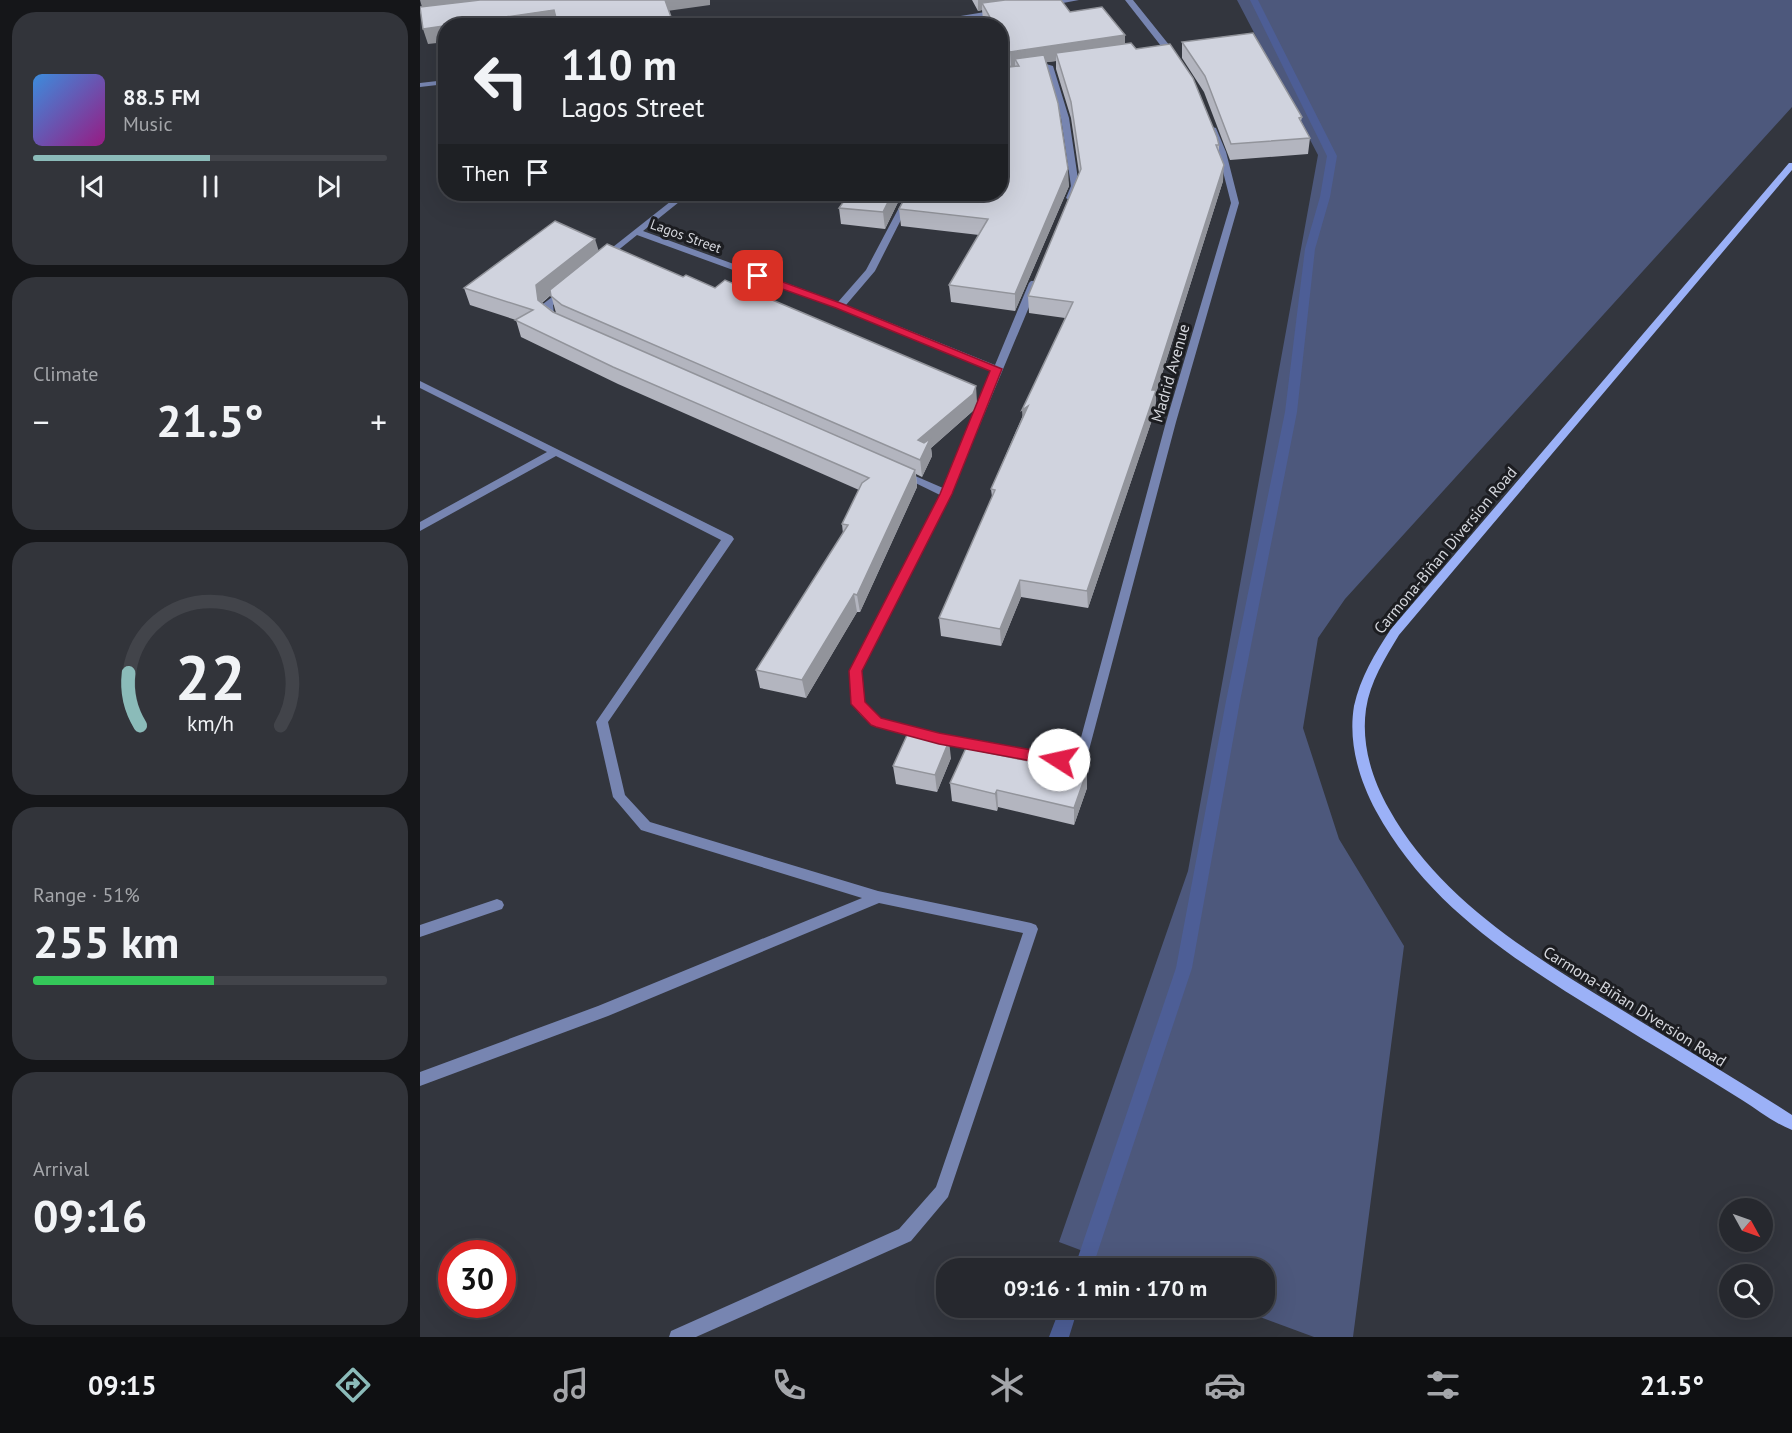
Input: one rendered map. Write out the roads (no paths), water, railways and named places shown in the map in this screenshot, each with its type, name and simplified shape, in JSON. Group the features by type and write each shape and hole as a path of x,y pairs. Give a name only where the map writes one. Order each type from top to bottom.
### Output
{"main road":[{"name":"Carmona-Biñan Diversion Road","path":"1792,165 1395,632 1378,658 1366,686 1359,718 1361,753 1372,787 1387,821 1408,852 1461,910 1534,964 1792,1123"}],"street":[{"path":"1041,5 1075,0"},
{"path":"1129,0 1163,49 1179,63"},
{"path":"954,18 1006,10"},
{"path":"1049,66 1065,118 1075,186 1066,207"},
{"path":"420,85 438,83"},
{"name":"Madrid Avenue","path":"946,494 856,671 858,704 876,722 939,738 1059,760 1075,755 1085,747 1171,422 1234,203 1222,152 1206,113"},
{"path":"592,268 676,201"},
{"path":"840,306 870,272 906,201"},
{"name":"Lagos Street","path":"636,232 840,306 997,369"},
{"path":"891,470 946,494 1039,271"},
{"path":"562,325 549,315 548,304 574,282"},
{"path":"420,384 728,539 602,722 620,797 646,826 878,897 1031,929 942,1192 905,1235 677,1337"},
{"path":"420,527 554,453"},
{"path":"420,1079 603,1011 878,897"},
{"path":"420,931 497,905"}],"waterway":[{"path":"1087,1258 1184,968 1233,701 1291,412 1310,249 1325,197 1332,156 1254,0"},
{"path":"1059,1337 1066,1318"}]}
